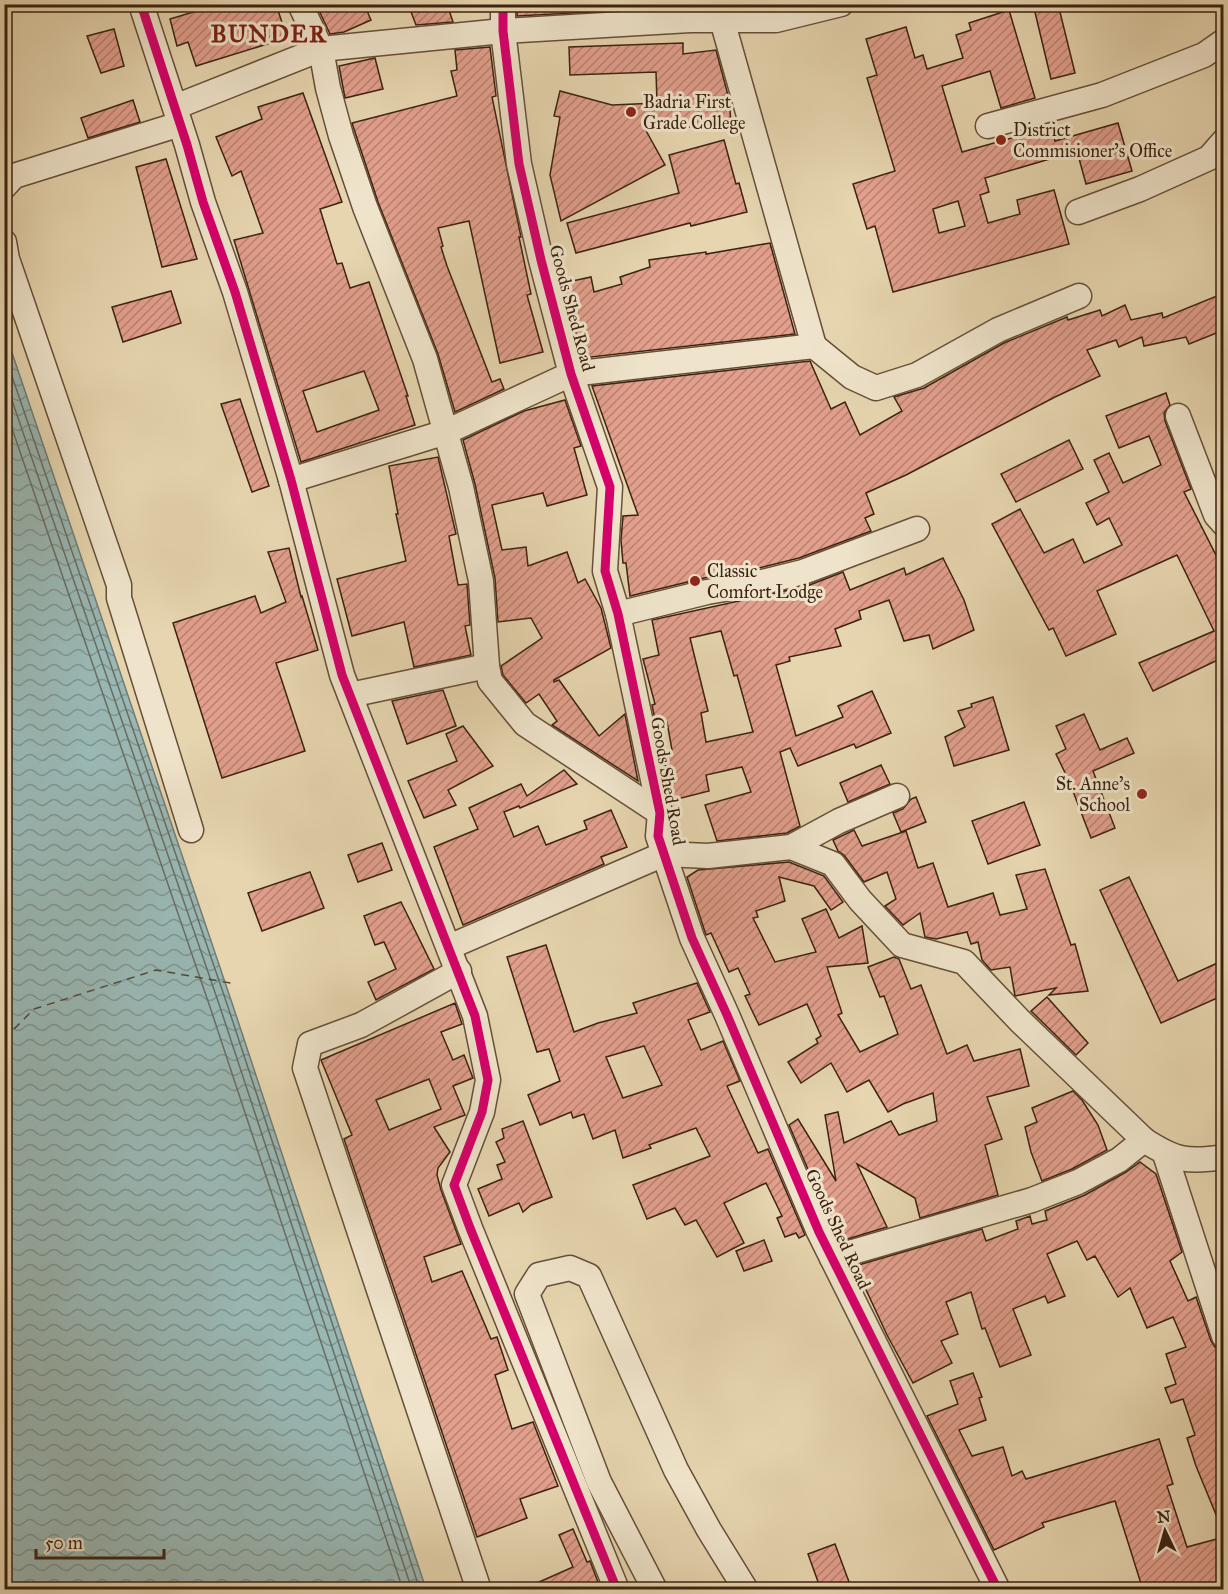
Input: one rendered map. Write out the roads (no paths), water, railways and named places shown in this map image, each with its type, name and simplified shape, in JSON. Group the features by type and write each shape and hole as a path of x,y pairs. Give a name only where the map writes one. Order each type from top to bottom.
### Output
{"street":[{"path":"141,4 178,115 203,202 235,292 291,480 342,675 475,1016 488,1080 482,1112 454,1185 617,1590"},
{"path":"300,4 321,49 328,88 341,136 365,207 425,360 446,432 461,487 481,581 490,681 525,724 660,813"},
{"name":"Goods Shed Road","path":"503,4 503,31 519,164 571,374 610,487 605,571 618,614 660,813 658,836 692,938 819,1232 998,1590"},
{"path":"4,187 14,176 178,115 246,77 321,49 503,31 690,20 776,20 841,4"},
{"path":"722,20 814,346 852,377 876,388 917,375 998,330 1079,296"},
{"path":"988,126 1102,95 1204,55 1224,42"},
{"path":"1078,212 1140,189 1209,158 1224,141"},
{"path":"4,242 7,260 119,585 119,598 191,830"},
{"path":"291,480 446,432 571,374 814,346"},
{"path":"1178,416 1216,515 1224,524"},
{"path":"618,614 803,572 917,529"},
{"path":"350,695 487,666"},
{"path":"449,947 664,854 708,856 791,847 839,821 897,796"},
{"path":"791,847 832,864 860,900 902,945 964,962 1020,1021 1144,1140 1165,1154 1185,1161 1224,1157"},
{"path":"459,971 361,1024 310,1044 305,1068 479,1590"},
{"path":"832,1258 1032,1200 1078,1182 1119,1160 1144,1140"},
{"path":"1165,1154 1224,1336"},
{"path":"655,1590 599,1482 527,1294 539,1275 570,1268 589,1276 676,1470 746,1590"}],"water":[{"path":"5,332 232,1003 426,1589 5,1589"}],"place":[{"name":"Badria First Grade College","path":"631,112"},
{"name":"District Commisioner's Office","path":"1001,140"},
{"name":"Classic Comfort Lodge","path":"695,581"},
{"name":"St. Anne's School","path":"1142,794"}],"district":[{"name":"BUNDER","path":"269,34"}]}
